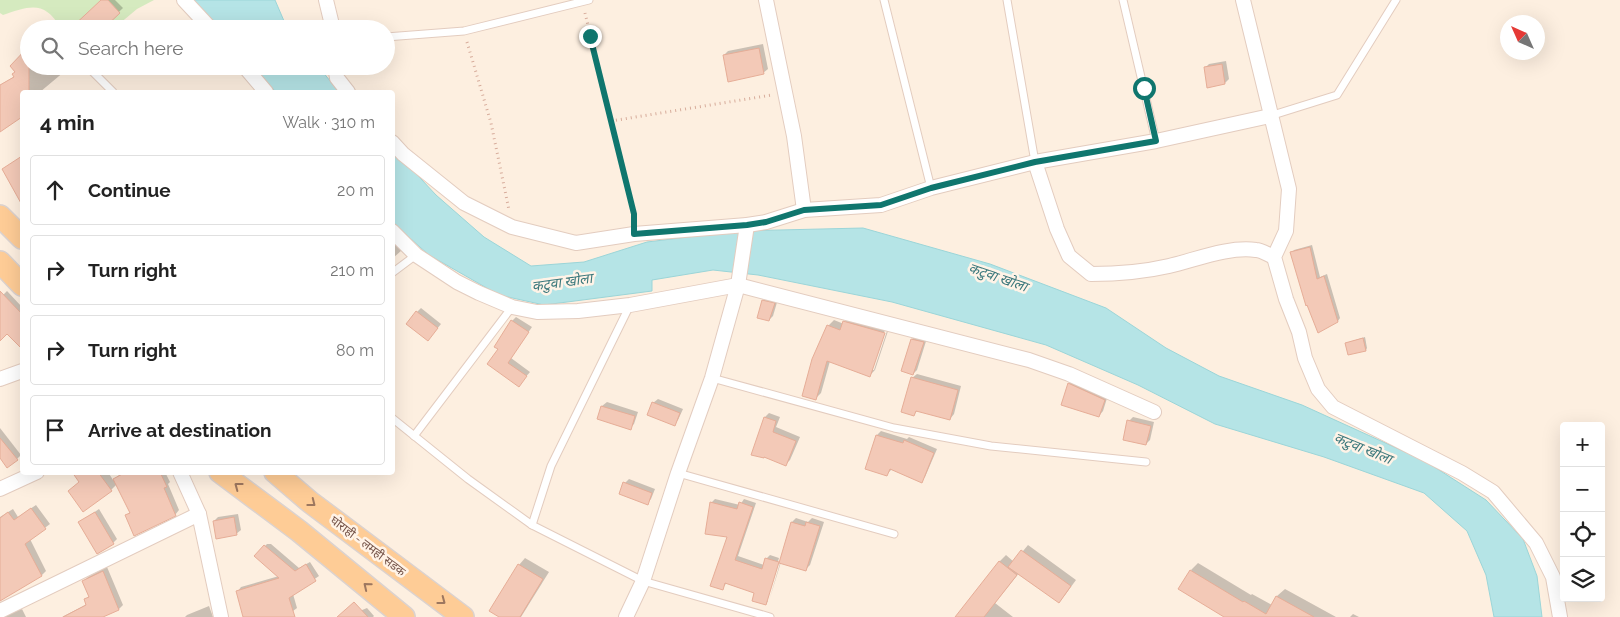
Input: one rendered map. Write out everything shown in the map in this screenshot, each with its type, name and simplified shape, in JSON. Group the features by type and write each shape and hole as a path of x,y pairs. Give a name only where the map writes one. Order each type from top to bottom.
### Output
{"main road":[{"path":"0,216 20,236"},
{"path":"0,262 20,283"},
{"path":"224,475 299,531 404,617"},
{"name":"घोराही - लमही सडक","path":"278,475 310,502 463,617"}],"street":[{"path":"184,0 203,20"},
{"path":"326,0 331,20"},
{"path":"766,0 785,93 804,210"},
{"path":"1243,0 1289,189 1286,231 1274,257 1286,299 1299,332 1305,358 1318,389 1333,407 1462,473 1493,492 1536,542 1553,577 1560,617"},
{"path":"252,75 264,90"},
{"path":"336,75 346,90"},
{"path":"395,145 403,154 464,203 512,227 576,244 634,234 747,225 766,222 804,210 881,205 931,188 1035,162 1156,141 1270,116"},
{"path":"1035,162 1057,229 1069,256 1091,274 1121,274 1148,270 1217,253 1242,250 1257,250 1274,257"},
{"path":"626,617 643,581 678,473 712,378 738,285 747,225"},
{"path":"395,234 416,255 457,282 512,307 537,312 558,313 630,304 738,285 1029,360 1069,374 1154,412"},
{"path":"0,379 20,372"},
{"path":"0,489 30,475"},
{"path":"181,475 199,514 221,617"},
{"path":"0,611 199,514"}],"lane":[{"path":"884,0 931,188"},
{"path":"1007,0 1035,162"},
{"path":"1123,0 1156,141"},
{"path":"1270,116 1337,95 1396,0"},
{"path":"395,36 464,32 586,1"},
{"path":"96,75 111,90"},
{"path":"395,271 416,255"},
{"path":"532,525 551,466 630,304"},
{"path":"414,436 512,307"},
{"path":"712,378 894,428 991,446 1146,462"},
{"path":"395,420 468,479 532,525 643,581 770,617"},
{"path":"678,473 894,534"}],"path":[{"path":"586,1 611,121 634,214 634,234"},
{"path":"464,32 491,123 507,193 512,227"},
{"path":"611,121 785,93"}],"green space":[{"path":"0,0 154,0 137,9 124,20 55,20 43,9 36,8 21,9 3,15 0,13"}],"water":[{"path":"189,0 275,0 284,20 208,20"},
{"path":"260,75 325,75 337,90 274,90"},
{"name":"कटुवा खोला","path":"395,151 436,195 484,237 531,266 584,262 647,242 737,231 863,228 990,264 1106,308 1166,348 1219,376 1302,405 1425,461 1486,500 1523,539 1537,576 1542,617 1494,617 1486,575 1467,531 1424,493 1324,457 1215,424 1138,385 1046,345 892,302 758,275 713,270 652,280 652,291 544,305 499,295 429,255 395,225"}],"building":[{"path":"101,0 108,0 120,13 113,20 80,20"},
{"path":"759,48 764,74 728,82 723,55"},
{"path":"20,55 20,75 29,75 29,90 20,90 20,118 0,132 0,85 14,77 12,74 15,72 10,66"},
{"path":"1222,64 1225,84 1207,88 1204,67"},
{"path":"20,157 20,201 2,169"},
{"path":"1310,247 1317,279 1324,276 1338,322 1318,333 1306,306 1290,252"},
{"path":"0,291 20,312 20,347 7,334 0,341"},
{"path":"762,300 775,303 769,321 757,318"},
{"path":"416,311 438,328 428,341 406,324"},
{"path":"511,320 529,332 508,363 527,376 519,387 487,364 498,349 494,347"},
{"path":"843,321 885,333 870,377 827,361 816,400 802,396 812,359 827,325 840,330"},
{"path":"1363,338 1366,351 1348,355 1345,343"},
{"path":"911,339 924,342 913,375 901,371"},
{"path":"911,377 958,390 950,420 916,411 914,416 901,412"},
{"path":"1068,383 1105,400 1099,417 1061,405"},
{"path":"652,402 680,413 675,426 647,415"},
{"path":"601,406 635,416 631,430 597,419"},
{"path":"764,417 776,421 773,432 796,441 786,466 764,457 751,455"},
{"path":"1127,420 1151,426 1146,445 1123,440"},
{"path":"876,435 903,443 904,440 934,453 922,483 890,469 887,476 865,469"},
{"path":"0,438 18,460 7,468 0,458"},
{"path":"74,475 100,475 112,491 83,512 68,491 79,482"},
{"path":"120,475 161,475 167,487 164,488 176,516 134,536 125,515 130,513 113,479"},
{"path":"623,482 652,493 648,505 619,494"},
{"path":"710,502 737,509 739,502 753,507 735,560 762,569 765,558 779,562 766,605 752,601 754,593 725,583 723,590 710,586 727,537 705,534"},
{"path":"31,508 46,529 25,544 42,576 0,601 0,518 8,512 14,520"},
{"path":"95,512 114,544 97,554 78,522"},
{"path":"234,517 237,535 216,539 213,521"},
{"path":"791,522 805,526 806,522 820,526 806,571 779,563"},
{"path":"264,545 295,571 306,564 316,581 289,598 295,617 243,617 236,591 279,578 254,556"},
{"path":"1021,550 1071,586 1059,603 1008,567"},
{"path":"999,561 1017,575 984,617 955,617"},
{"path":"518,564 543,579 520,617 499,617 489,611"},
{"path":"1190,570 1266,614 1276,596 1314,617 1224,617 1178,589"},
{"path":"103,571 119,610 103,617 63,617 86,605 84,599 89,597 82,581"},
{"path":"354,602 368,617 337,617"}],"route":[{"path":"590,36 634,214 634,234 747,225 766,222 804,210 881,205 931,188 1035,162 1156,141 1144,88"}]}
